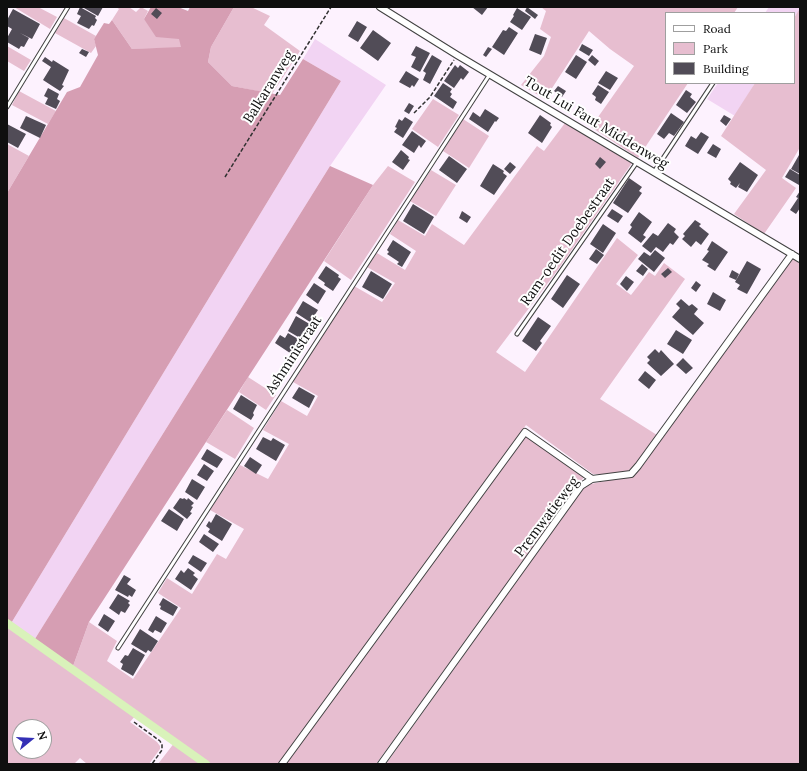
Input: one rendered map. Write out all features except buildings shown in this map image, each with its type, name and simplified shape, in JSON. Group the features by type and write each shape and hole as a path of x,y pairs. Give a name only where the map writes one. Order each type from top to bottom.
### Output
{"street":[{"name":"Tout Lui Faut Middenweg","path":"380,7 457,55 800,259"},
{"name":"Premwatieweg","path":"380,764 581,486 592,479 631,474 792,254"},
{"path":"282,764 525,432 592,479"}],"lane":[{"path":"7,107 68,7"},
{"name":"Ashministraat","path":"118,648 490,74"},
{"path":"654,172 712,84"},
{"name":"Ram-oedit Doebestraat","path":"517,334 637,162"}],"path":[{"name":"Balkaranweg","path":"225,177 331,7"},
{"path":"414,113 430,97 457,55"},
{"path":"134,722 160,741 162,745 162,750 152,764"}],"shaded area":[{"path":"151,7 178,7 188,11 190,7 234,7 211,47 208,62 232,86 280,95 303,59 341,81 10,625 7,623 7,193 67,92 80,87 98,55 94,39 104,23 109,24 112,20 132,49 181,47 179,39 156,37 144,19"},
{"path":"769,7 800,7 795,16 795,12 766,12"},
{"path":"315,39 386,85 330,166 33,642 10,625 341,81 303,59"},
{"path":"717,84 754,84 735,116 707,99"},
{"path":"330,166 373,185 89,622 72,669 33,642"}],"green space":[{"path":"14,7 38,7 57,17 50,29"},
{"path":"116,7 129,7 136,12 141,7 148,11 144,19 180,39 182,48 132,49 112,20 119,9"},
{"path":"234,7 251,7 270,16 264,25 300,51 272,94 232,86 208,62 211,47"},
{"path":"541,7 738,7 735,12 665,12 665,84 687,84 638,158 591,127 634,66 610,49 589,31 545,99 521,85 544,56 551,37 540,29 546,11"},
{"path":"800,8 800,149 782,178 796,188 764,234 734,214 766,170 721,136 754,84 795,84 795,16"},
{"path":"64,18 96,36 94,39 96,46 91,53 55,33"},
{"path":"7,46 31,60 24,71 7,61"},
{"path":"19,91 56,111 48,124 12,105"},
{"path":"433,99 459,115 438,147 412,129"},
{"path":"463,119 489,136 469,168 443,151"},
{"path":"565,123 632,163 557,271 496,352 525,372 617,238 638,255 616,284 631,295 649,272 655,276 664,263 685,279 600,399 657,435 634,466 628,471 608,474 593,474 526,425 278,764 158,764 175,742 136,715 130,722 157,742 160,746 160,749 149,764 87,764 80,758 74,764 7,764 7,623 72,669 89,622 117,641 107,661 133,679 181,608 158,593 167,578 192,594 217,554 226,559 244,529 210,510 240,465 268,479 289,444 263,430 281,401 307,416 318,396 293,382 354,286 382,302 395,283 367,267 377,253 405,270 416,251 390,234 398,220 425,236 432,224 464,245 537,146 544,151"},
{"path":"7,144 29,156 7,193"},
{"path":"388,166 415,182 351,280 324,261 373,185"},
{"path":"431,170 456,185 436,216 410,201"},
{"path":"792,258 800,263 800,764 386,764 584,487 591,484 634,475"},
{"path":"248,377 276,395 266,410 239,392"},
{"path":"227,410 254,428 235,459 206,442"},
{"path":"526,436 584,477 376,764 286,764"}],"waterway":[{"path":"7,623 206,764"}]}
